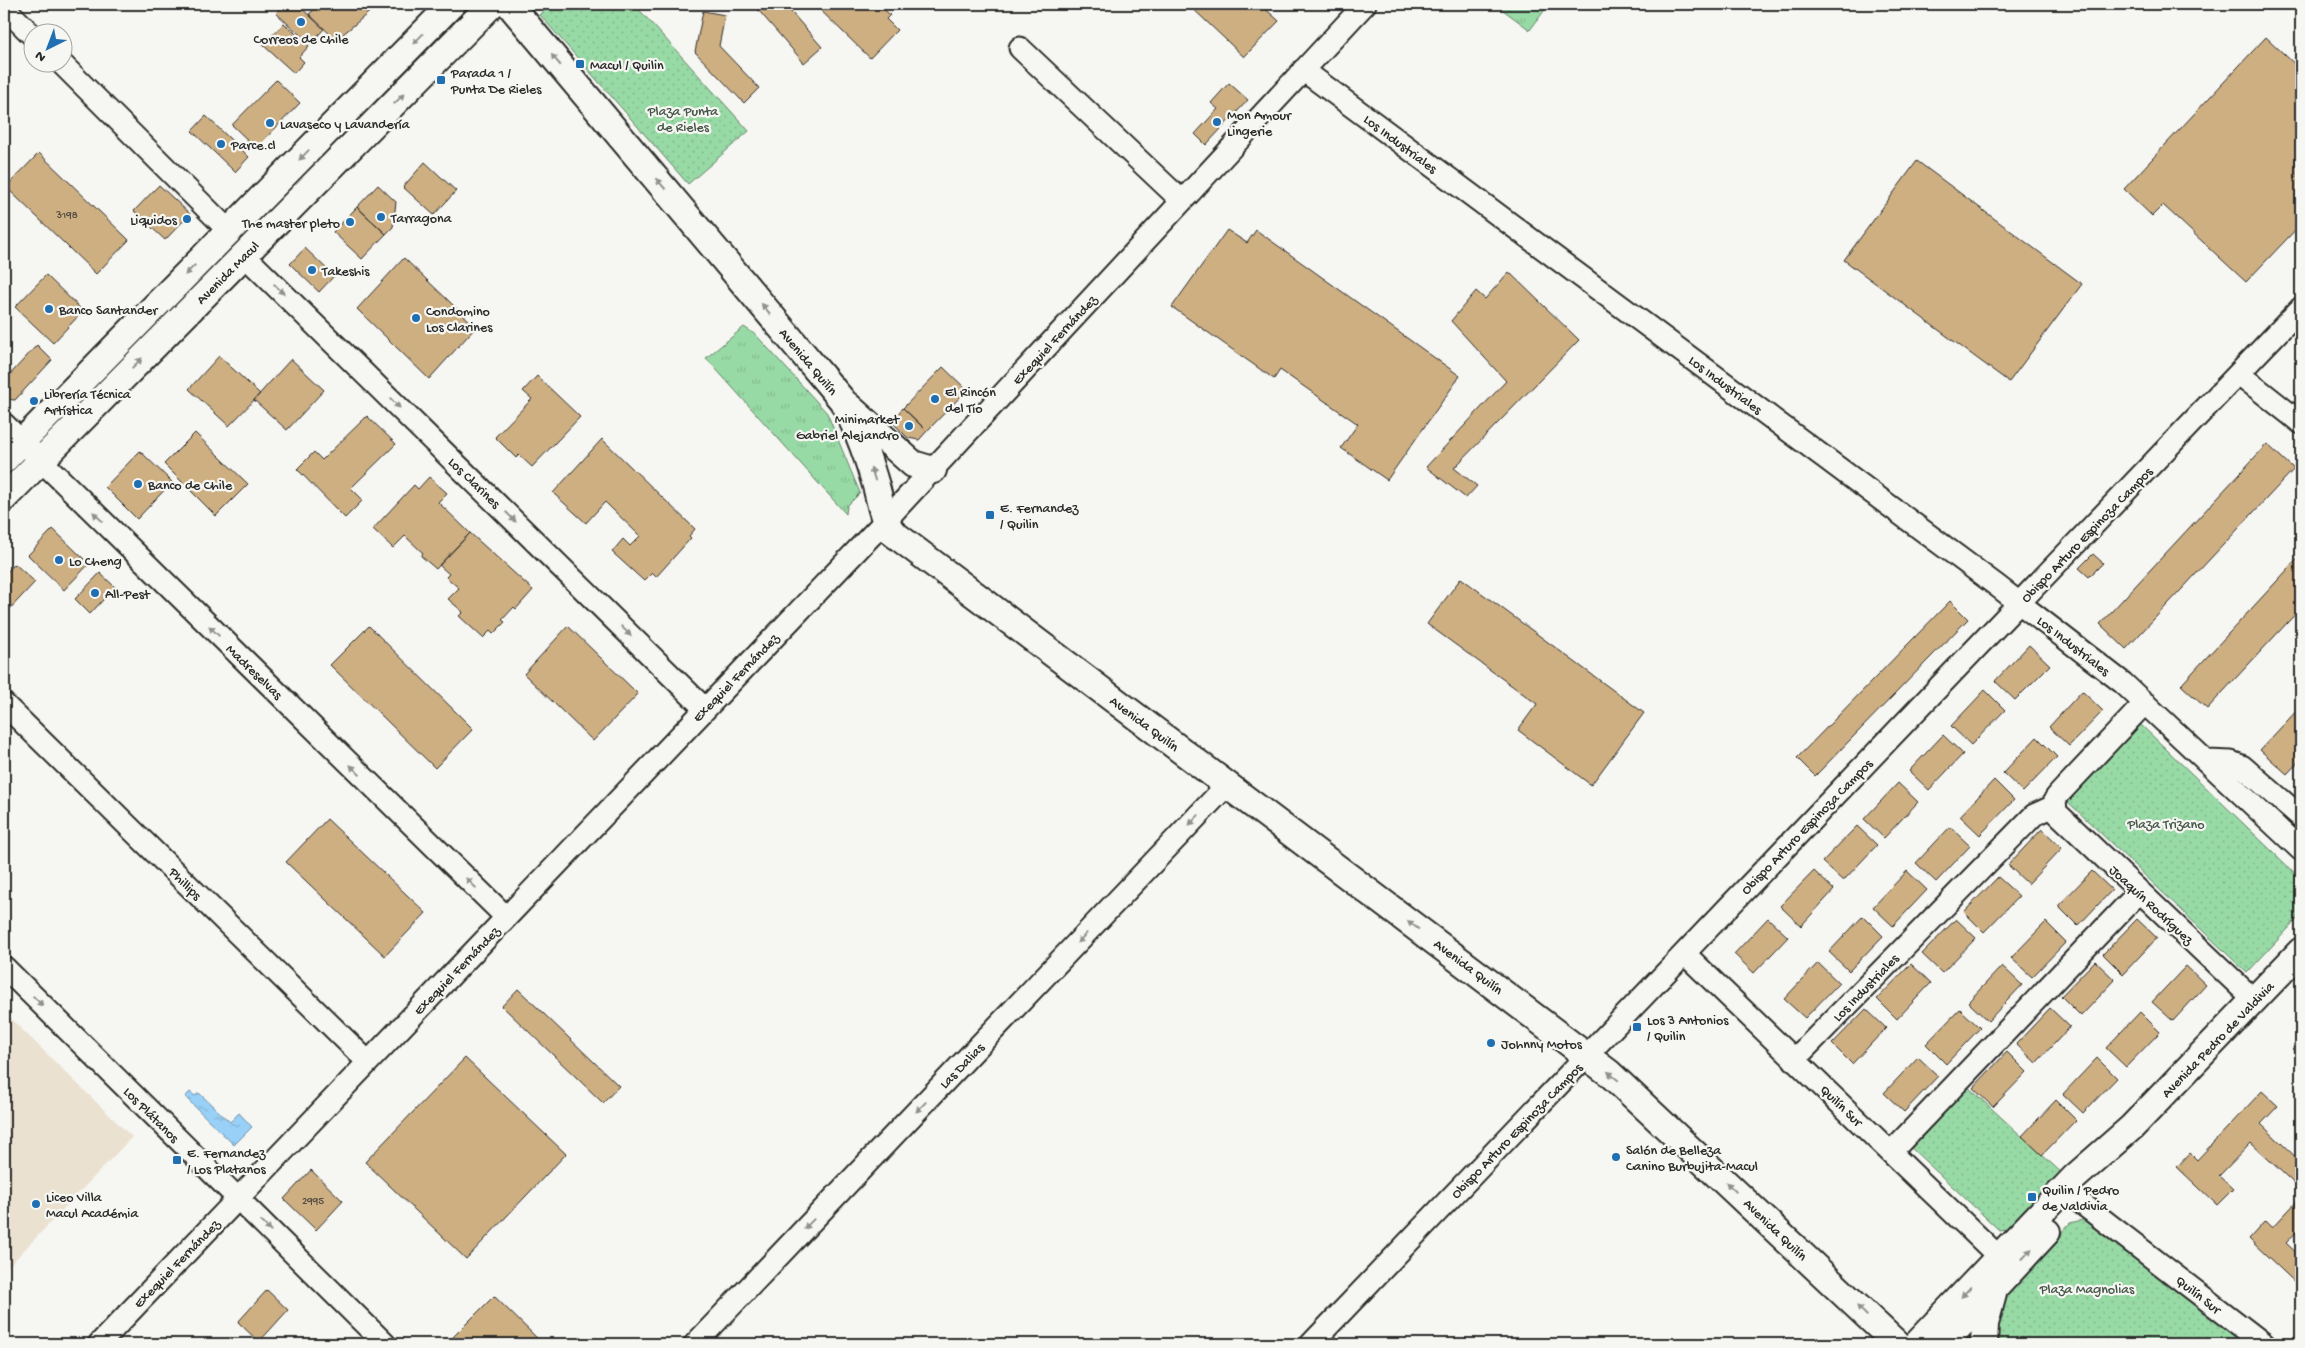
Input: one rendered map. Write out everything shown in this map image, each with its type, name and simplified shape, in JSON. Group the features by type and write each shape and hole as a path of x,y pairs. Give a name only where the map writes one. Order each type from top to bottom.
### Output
{"main road":[{"name":"Avenida Macul","path":"4,460 13,433 229,231 452,4"},
{"name":"Avenida Macul","path":"4,498 492,4"},
{"name":"Avenida Quilín","path":"509,4 842,400 851,416 867,456 885,521 893,533 1628,1088 1897,1344"},
{"path":"842,400 878,430 913,464 933,470"},
{"name":"Avenida Pedro de Valdivia","path":"1944,1344 1994,1290 2070,1194 2301,951"},
{"name":"Avenida Pedro de Valdivia","path":"1916,1344 1999,1257 2070,1194"},
{"path":"1984,1344 1986,1318 1994,1290"}],"street":[{"name":"Exequiel Fernández","path":"99,1344 885,521 1365,4"},
{"path":"4,7 22,25"},
{"path":"1020,48 1182,200"},
{"name":"Los Industriales","path":"1304,70 2020,603 2123,683 2301,850"},
{"path":"70,72 229,231"},
{"name":"Los Clarines","path":"244,254 705,709"},
{"name":"Obispo Arturo Espinoza Campos","path":"1311,1344 2301,308"},
{"path":"2239,374 2301,423"},
{"name":"Madreselvas","path":"13,433 506,918"},
{"path":"2054,806 2059,794 2145,703"},
{"name":"Phillips","path":"4,704 368,1062"},
{"path":"2208,761 2230,762 2242,766 2301,817"},
{"name":"Las Dalias","path":"695,1344 1227,785"},
{"name":"Los Industriales","path":"1794,1060 2034,815 2054,806"},
{"name":"Joaquín Rodríguez","path":"2054,806 2063,821 2254,1000"},
{"path":"1891,1152 2139,892"},
{"name":"Quilín Sur","path":"1685,954 1999,1257"},
{"name":"Los Plátanos","path":"4,967 386,1344"},
{"name":"Quilín Sur","path":"2070,1194 2264,1344"}],"shaded area":[{"name":"Liceo Villa Macul Académia","path":"4,1012 132,1137 4,1271"}],"green space":[{"name":"Plaza Punta de Rieles","path":"551,4 634,4 749,131 688,184 540,15"},
{"path":"1495,4 1549,4 1530,30"},
{"path":"744,327 756,335 827,413 860,493 847,506 846,514 706,358"},
{"name":"Plaza Trizano","path":"2139,723 2301,879 2301,915 2247,973 2066,800"},
{"path":"1966,1085 2065,1176 2018,1227 1999,1230 1909,1146"},
{"name":"Plaza Magnolias","path":"2091,1218 2246,1344 1996,1344 1998,1300 2070,1223"}],"water":[{"path":"190,1092 195,1096 199,1093 230,1122 239,1113 252,1127 234,1145 185,1097"}],"building":[{"name":"Correos de Chile","path":"285,4 297,4 324,29 310,44 276,13"},
{"path":"321,4 379,4 336,40 309,14"},
{"path":"753,4 784,4 822,47 804,63"},
{"path":"814,4 878,4 890,15 886,19 897,30 870,58"},
{"path":"1188,4 1260,4 1279,21 1244,57"},
{"path":"703,11 725,15 719,46 759,88 744,103 695,52"},
{"path":"284,23 309,46 299,57 304,62 294,73 263,45"},
{"path":"2266,37 2301,70 2301,224 2246,282 2163,205 2152,216 2124,189"},
{"path":"276,80 300,103 256,148 232,125"},
{"name":"Mon Amour Lingerie","path":"1229,83 1248,100 1206,145 1195,134 1218,109 1211,103"},
{"name":"Parce.cl","path":"206,116 249,157 235,172 192,131"},
{"path":"39,153 129,240 96,274 6,187"},
{"path":"1917,161 2082,284 2009,382 1844,260"},
{"path":"425,162 456,191 434,215 403,187"},
{"path":"159,185 190,214 165,240 134,211"},
{"name":"Tarragona","path":"378,185 396,202 393,227 386,234 357,207"},
{"path":"357,207 386,234 362,259 333,232"},
{"path":"1227,230 1247,243 1256,230 1460,376 1387,480 1341,448 1358,424 1280,370 1274,379 1172,307"},
{"name":"Takeshis","path":"305,248 334,276 319,292 290,264"},
{"name":"Condomino Los Clarines","path":"404,258 476,327 429,379 357,309"},
{"path":"1509,272 1579,340 1454,468 1477,486 1466,498 1426,467 1506,381 1451,321 1476,291 1485,299"},
{"name":"Banco Santander","path":"46,275 83,311 53,343 15,307"},
{"path":"37,345 52,360 15,400 4,399 4,381"},
{"path":"219,356 260,394 229,426 189,389"},
{"path":"291,359 324,390 287,430 254,400"},
{"name":"El Rincón del Tío","path":"943,367 967,390 927,431 903,408"},
{"path":"537,376 580,417 532,467 519,455 516,458 495,437 532,399 523,391"},
{"name":"Minimarket Gabriel Alejandro","path":"903,408 927,431 919,440 908,438 891,421"},
{"path":"367,416 396,444 351,488 363,500 345,518 297,469 314,452 322,460"},
{"path":"195,433 248,484 216,516 164,464"},
{"path":"602,439 695,529 689,536 691,538 656,577 652,573 644,581 612,552 623,539 630,546 640,536 605,502 586,523 553,493"},
{"path":"2267,444 2294,469 2126,649 2100,624"},
{"name":"Banco de Chile","path":"140,451 172,482 137,519 105,487"},
{"path":"429,477 447,493 438,502 470,533 436,569 421,556 423,553 405,536 393,548 373,529 414,485 418,489"},
{"name":"Lo Cheng","path":"53,529 89,564 64,590 28,555"},
{"path":"470,533 533,590 516,609 514,607 502,620 505,622 493,634 490,631 483,638 459,616 463,612 448,599 459,588 446,577 449,574 439,565"},
{"path":"2093,554 2103,563 2089,577 2079,568"},
{"path":"2301,555 2301,608 2207,709 2181,685"},
{"path":"15,564 35,582 6,613 4,611 4,575"},
{"name":"All-Pest","path":"100,573 115,587 90,614 75,599"},
{"path":"1461,578 1644,713 1591,785 1518,730 1537,704 1427,624"},
{"path":"1950,601 1968,619 1815,776 1797,758"},
{"path":"369,626 473,729 435,768 330,665"},
{"path":"568,626 638,694 593,741 524,674"},
{"path":"2029,645 2050,665 2015,700 1995,681"},
{"path":"1985,690 2005,710 1971,745 1951,726"},
{"path":"2082,691 2103,711 2069,746 2049,727"},
{"path":"2301,706 2301,759 2287,774 2260,750"},
{"path":"1943,735 1963,754 1929,790 1909,771"},
{"path":"2037,737 2057,757 2023,792 2003,773"},
{"path":"1994,780 2014,800 1980,835 1960,816"},
{"path":"1898,783 1918,802 1884,838 1864,819"},
{"path":"327,819 426,913 385,956 286,862"},
{"path":"1857,826 1877,845 1843,881 1822,862"},
{"path":"1950,827 1970,846 1936,882 1916,863"},
{"path":"2042,829 2062,848 2028,884 2008,865"},
{"path":"1814,871 1834,890 1801,926 1780,906"},
{"path":"1907,871 1927,890 1893,926 1873,907"},
{"path":"2092,871 2112,890 2078,926 2058,906"},
{"path":"1998,877 2019,896 1984,932 1964,912"},
{"path":"1863,916 1883,936 1849,971 1829,952"},
{"path":"1768,918 1788,937 1754,973 1734,954"},
{"path":"1956,919 1976,938 1942,973 1922,954"},
{"path":"2137,919 2157,938 2123,974 2103,954"},
{"path":"2046,922 2066,942 2032,977 2011,958"},
{"path":"2095,961 2115,980 2081,1016 2061,996"},
{"path":"1818,963 1839,983 1805,1018 1784,999"},
{"path":"1911,964 1931,983 1897,1019 1877,999"},
{"path":"2002,966 2022,985 1988,1021 1968,1002"},
{"path":"2186,966 2206,985 2173,1021 2152,1002"},
{"path":"518,989 619,1086 603,1103 502,1006"},
{"path":"2050,1008 2070,1027 2036,1063 2016,1044"},
{"path":"1866,1009 1886,1028 1852,1064 1832,1044"},
{"path":"1960,1009 1980,1028 1946,1064 1926,1044"},
{"path":"2140,1012 2160,1032 2126,1067 2106,1048"},
{"path":"2301,1039 2301,1057 2292,1049"},
{"path":"2007,1052 2027,1072 1993,1107 1973,1088"},
{"path":"1918,1057 1938,1076 1904,1112 1884,1093"},
{"path":"465,1058 566,1154 466,1259 365,1162"},
{"path":"2097,1058 2117,1078 2083,1113 2063,1094"},
{"path":"2262,1091 2278,1106 2261,1124 2301,1162 2301,1190 2251,1143 2219,1176 2233,1189 2217,1205 2177,1167 2190,1153 2197,1160"},
{"path":"2056,1100 2076,1120 2042,1155 2022,1136"},
{"path":"311,1170 343,1201 316,1230 284,1199"},
{"path":"2301,1197 2301,1227 2286,1243 2301,1257 2301,1288 2249,1239 2265,1221 2272,1228"},
{"path":"267,1290 288,1310 259,1342 238,1322"},
{"path":"494,1296 543,1344 455,1344 450,1340"}],"place":[{"name":"Correos de Chile","path":"301,22"},
{"name":"Macul / Quilin","path":"580,64"},
{"name":"Parada 1 / Punta De Rieles","path":"441,80"},
{"name":"Mon Amour Lingerie","path":"1217,122"},
{"name":"Lavaseco y Lavandería","path":"270,123"},
{"name":"Parce.cl","path":"221,144"},
{"name":"Tarragona","path":"381,217"},
{"name":"Liquidos","path":"187,219"},
{"name":"The master pleto","path":"350,222"},
{"name":"Takeshis","path":"312,270"},
{"name":"Banco Santander","path":"49,309"},
{"name":"Condomino Los Clarines","path":"416,318"},
{"name":"El Rincón del Tío","path":"935,399"},
{"name":"Librería Técnica Artística","path":"34,401"},
{"name":"Minimarket Gabriel Alejandro","path":"909,426"},
{"name":"Banco de Chile","path":"138,484"},
{"name":"E. Fernandez / Quilin","path":"990,515"},
{"name":"Lo Cheng","path":"59,560"},
{"name":"All-Pest","path":"95,593"},
{"name":"Los 3 Antonios / Quilin","path":"1637,1027"},
{"name":"Johnny Motos","path":"1491,1043"},
{"name":"Salón de Belleza Canino Burbujita-Macul","path":"1616,1157"},
{"name":"E. Fernandez / Los Platanos","path":"177,1160"},
{"name":"Quilin / Pedro de Valdivia","path":"2032,1197"},
{"name":"Liceo Villa Macul Académia","path":"36,1204"}]}
